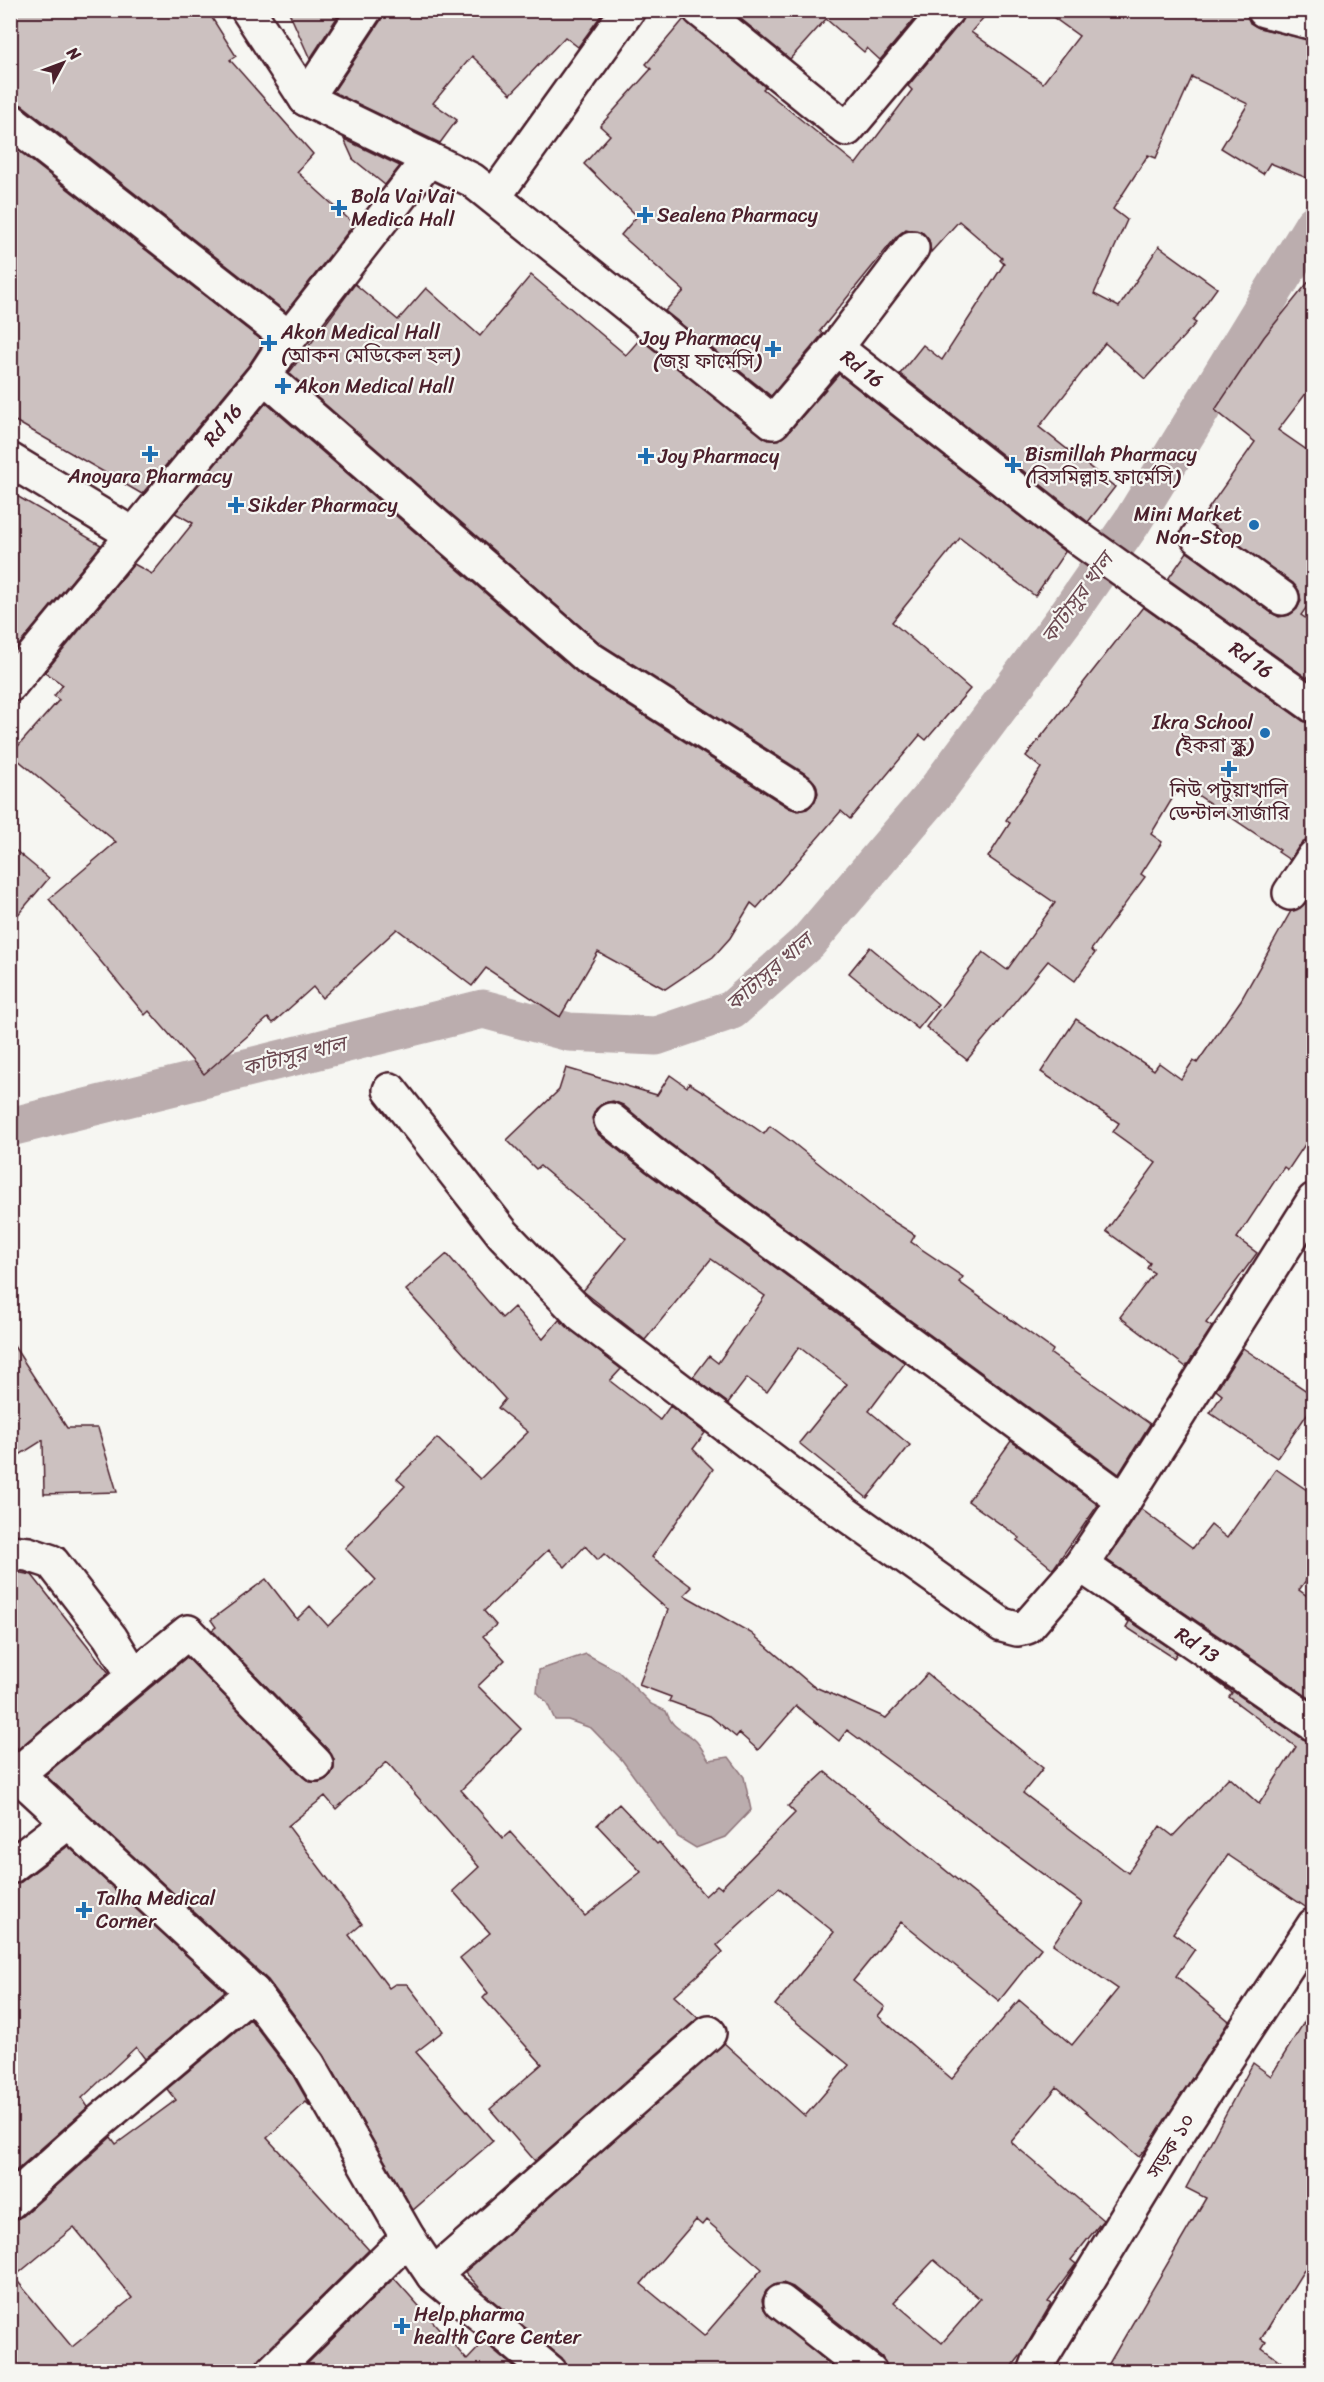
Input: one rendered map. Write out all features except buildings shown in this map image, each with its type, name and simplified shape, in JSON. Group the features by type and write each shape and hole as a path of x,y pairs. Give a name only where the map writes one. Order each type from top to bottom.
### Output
{"street":[{"path":"248,10 306,99 364,10"},
{"path":"494,197 628,10"},
{"path":"700,10 847,129 947,10"},
{"path":"1264,10 1314,22"},
{"name":"Rd 16","path":"306,99 472,180 773,422 836,348 1067,530 1314,706"},
{"path":"10,120 289,338"},
{"name":"Rd 16","path":"10,685 264,376 289,338 429,159"},
{"path":"836,348 912,248"},
{"path":"264,376 590,659 799,792"},
{"path":"10,460 132,534"},
{"path":"1198,537 1282,598"},
{"path":"1290,893 1314,857"},
{"path":"390,1090 503,1234 580,1315 805,1485 1002,1625 1017,1629 1027,1628 1081,1565 1308,1220"},
{"path":"611,1120 657,1157 1124,1501"},
{"path":"10,1552 28,1554 52,1562 110,1637 134,1676"},
{"name":"Rd 13","path":"1081,1565 1314,1724"},
{"path":"316,1764 188,1632 17,1774 67,1823 253,1992 308,2064 408,2238 433,2275 536,2367"},
{"path":"10,1867 67,1823"},
{"name":"সড়ক ১০","path":"1035,2372 1040,2359 1176,2136 1314,1925"},
{"path":"10,2202 99,2122 253,1992"},
{"path":"433,2275 709,2033"},
{"path":"272,2372 408,2238"},
{"path":"781,2302 870,2372"}],"shaded area":[{"path":"586,1654 618,1671 651,1704 666,1711 675,1725 696,1741 709,1760 729,1757 744,1777 751,1810 725,1837 696,1848 678,1837 622,1760 591,1728 568,1720 555,1720 547,1703 537,1692 539,1670"}],"waterway":[{"name":"কাটাসুর খাল","path":"10,1127 483,1009 569,1032 656,1036 732,1010 808,942 934,794 1066,617 1132,522 1314,224"}],"place":[{"name":"Bola Vai Vai Medica Hall","path":"339,208"},
{"name":"Sealena Pharmacy","path":"645,215"},
{"name":"Akon Medical Hall (আকন মেডিকেল হল)","path":"269,343"},
{"name":"Joy Pharmacy (জয় ফার্মেসি)","path":"773,349"},
{"name":"Akon Medical Hall","path":"283,386"},
{"name":"Anoyara Pharmacy","path":"150,454"},
{"name":"Joy Pharmacy","path":"646,456"},
{"name":"Bismillah Pharmacy (বিসমিল্লাহ ফার্মেসি)","path":"1013,465"},
{"name":"Sikder Pharmacy","path":"236,505"},
{"name":"Mini Market Non-Stop","path":"1254,525"},
{"name":"Ikra School (ইকরা স্কুল)","path":"1265,733"},
{"name":"নিউ পটুয়াখালি ডেন্টাল সার্জারি","path":"1229,769"},
{"name":"Talha Medical Corner","path":"84,1910"},
{"name":"Help pharma health Care Center","path":"402,2326"}]}
